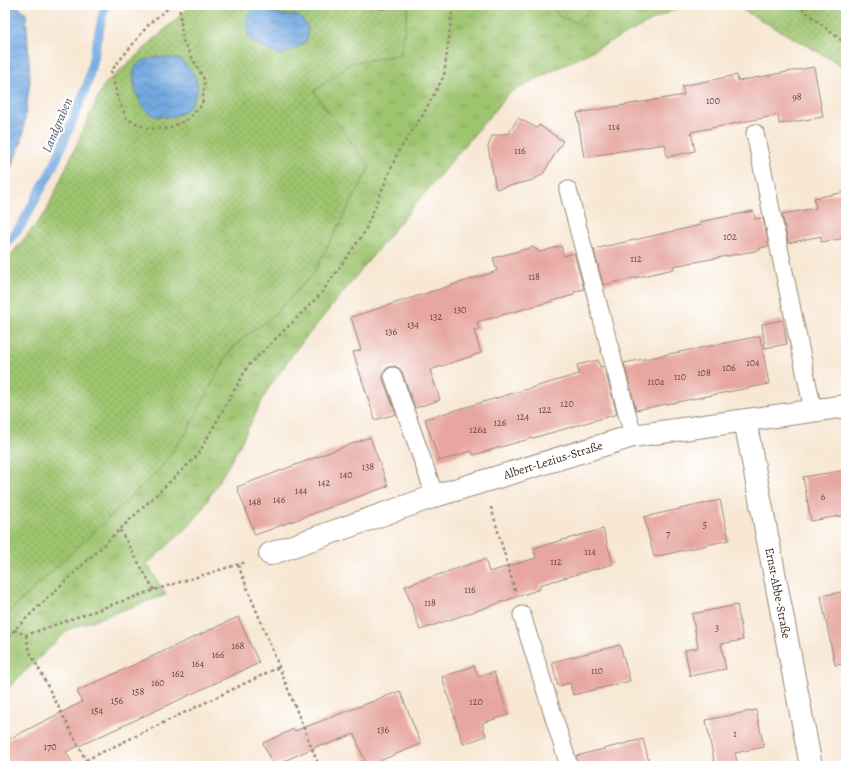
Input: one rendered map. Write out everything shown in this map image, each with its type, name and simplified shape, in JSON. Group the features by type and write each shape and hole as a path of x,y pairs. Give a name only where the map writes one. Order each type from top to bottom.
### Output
{"street":[{"name":"Albert-Lezius-Straße","path":"270,554 436,496 633,436 846,406"},
{"name":"Ernst-Abbe-Straße","path":"745,420 812,766"}],"lane":[{"path":"755,133 813,410"},
{"path":"568,190 633,436"},
{"path":"394,376 436,496"},
{"path":"522,615 570,766"}],"path":[{"path":"172,5 150,23 111,71 117,96 127,119 147,128 168,129 188,120 202,105 205,81 183,41 179,5"},
{"path":"382,5 382,10"},
{"path":"5,642 14,630 197,456 248,366 320,295 364,233 398,152 422,116 444,76 452,5"},
{"path":"796,5 846,44"},
{"path":"483,481 522,615"},
{"path":"120,530 154,590"},
{"path":"14,630 26,635 154,590 270,554"},
{"path":"238,565 319,766"},
{"path":"26,635 29,650 89,766"},
{"path":"86,760 279,667"}],"green space":[{"path":"192,5 409,5 400,55 351,63 314,92 370,167 313,274 270,319 244,337 228,354 188,430 159,470 5,616 5,262 46,212 103,86"},
{"path":"409,5 552,5 558,16 577,23 595,5 714,5 675,9 509,93 397,226 294,352 267,391 235,454 203,508 190,525 147,564 166,595 69,629 5,691 5,616 159,470 188,430 228,354 244,337 270,319 313,274 370,167 314,92 351,63 400,55"},
{"path":"552,5 595,5 577,23 558,16"},
{"path":"734,5 846,5 846,70 836,62"}],"water":[{"path":"5,5 16,5 26,13 30,80 22,141 5,181"},
{"path":"255,7 283,15 299,16 308,26 307,40 296,49 280,55 256,44 251,39 246,28 247,20"},
{"path":"156,57 181,59 195,77 198,87 197,93 189,107 180,114 166,117 153,115 143,106 136,93 133,77 137,65 143,61"}],"building":[{"path":"814,67 823,117 779,124 778,115 691,132 695,151 667,157 665,144 584,157 577,113 684,95 682,86 737,75 738,81"},
{"path":"518,118 537,128 539,125 563,141 543,174 533,180 496,189 488,147 492,136 509,133"},
{"path":"846,192 846,238 821,242 821,236 788,243 782,214 816,208 814,198"},
{"path":"753,211 755,219 763,218 769,246 760,248 760,250 673,266 674,269 603,285 594,249 701,225 700,222"},
{"path":"561,246 564,256 574,253 584,289 574,292 574,295 477,322 479,329 474,330 481,353 430,370 440,400 415,408 402,372 395,366 389,367 383,374 383,379 396,414 375,420 353,352 361,350 351,317 497,271 493,258 533,247 540,252"},
{"path":"783,320 787,344 765,348 762,324"},
{"path":"760,336 769,384 636,410 624,363"},
{"path":"598,360 600,367 604,366 617,414 473,455 472,451 439,461 425,419 579,374 577,365"},
{"path":"370,437 388,486 255,535 237,487"},
{"path":"846,470 846,515 811,521 803,477"},
{"path":"720,500 729,540 654,557 644,517"},
{"path":"603,529 613,564 539,585 540,589 420,630 405,586 485,559 489,572 536,558 534,548"},
{"path":"846,591 846,664 835,665 821,596"},
{"path":"737,605 743,640 721,644 726,669 690,676 685,650 698,648 692,614"},
{"path":"238,617 259,663 66,752 74,766 5,766 5,741 82,702 77,691"},
{"path":"620,645 630,681 573,695 570,683 558,686 552,662"},
{"path":"474,666 478,677 494,672 508,715 482,723 486,736 463,744 442,677"},
{"path":"400,691 421,744 367,766 354,734 323,746 322,744 273,766 263,743 294,729 295,731"},
{"path":"756,710 764,747 735,753 738,766 715,766 706,720"},
{"path":"643,739 650,766 579,766 576,756"}],"waterway":[{"name":"Landgraben","path":"5,244 22,224 55,163 87,86 105,5"}]}
